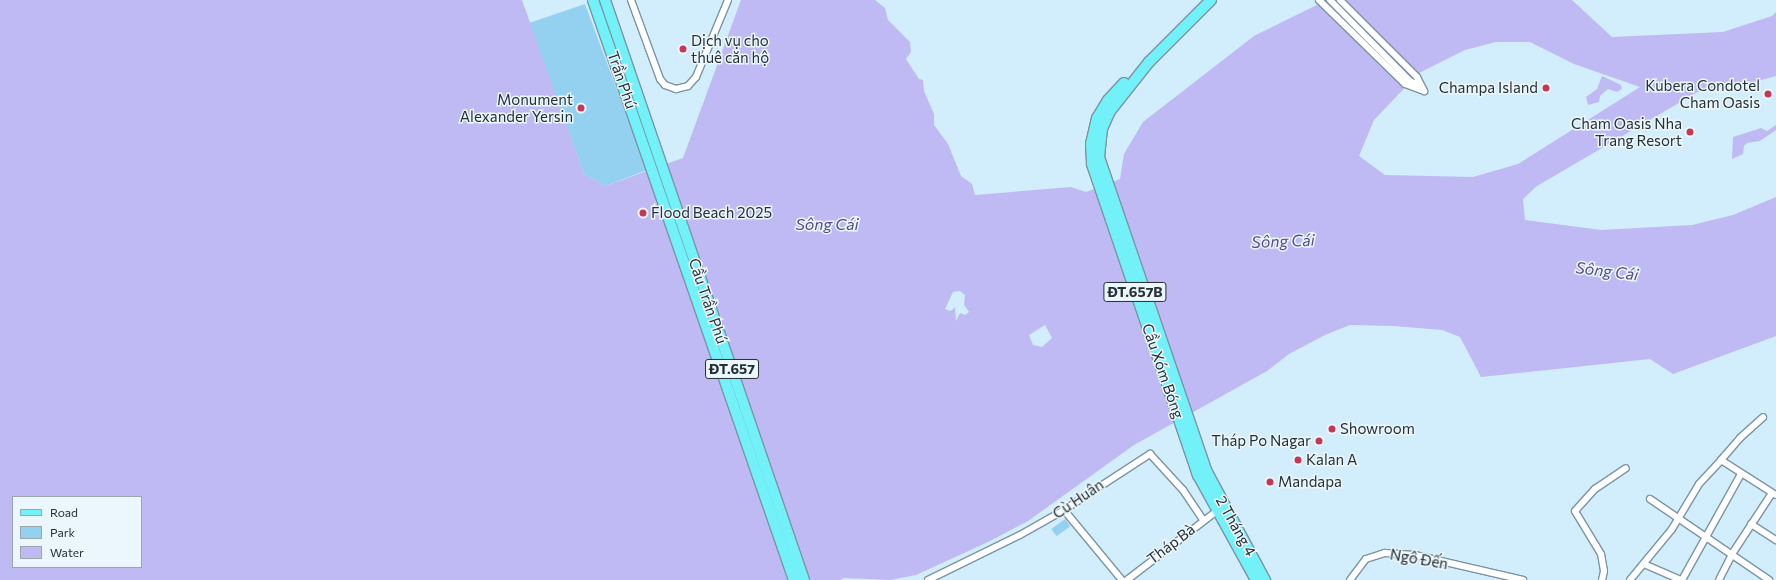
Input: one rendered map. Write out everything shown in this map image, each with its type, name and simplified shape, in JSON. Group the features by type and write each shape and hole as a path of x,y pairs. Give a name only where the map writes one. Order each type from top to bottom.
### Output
{"main road":[{"name":"Trần Phú","path":"594,0 655,159"},
{"name":"Trần Phú","path":"605,0 655,159"},
{"name":"Cầu Xóm Bóng","path":"1203,474 1100,161 1100,139 1107,109 1138,78 1140,72 1211,0"},
{"name":"Cầu Trần Phú","path":"655,159 794,580"},
{"name":"Cầu Trần Phú","path":"655,159 804,580"},
{"name":"2 Tháng 4","path":"1203,474 1217,511 1232,531 1256,580"},
{"name":"2 Tháng 4","path":"1203,474 1265,580"}],"street":[{"path":"631,0 660,79 665,85 676,89 688,86 696,77 728,0"},
{"path":"1320,0 1405,84 1424,91 1418,81 1340,0"},
{"path":"1330,0 1411,82 1418,81"},
{"path":"1630,580 1644,564 1679,517 1700,484 1740,438 1763,417"},
{"name":"Cù Huân","path":"928,580 1020,535 1064,510 1150,454 1183,490 1203,520"},
{"path":"1719,580 1732,554 1751,524 1774,494 1741,474 1722,460"},
{"path":"1602,580 1604,571 1601,554 1575,511 1595,489 1626,468"},
{"path":"1644,564 1682,580 1741,474"},
{"path":"1650,499 1706,535 1769,580"},
{"path":"1064,510 1122,580"},
{"name":"Tháp Bà","path":"1127,580 1203,520 1217,511"},
{"path":"1751,524 1776,540"},
{"name":"Ngô Đến","path":"1350,580 1366,559 1385,553 1415,555 1523,580"}],"green space":[{"path":"585,4 647,170 605,186 584,174 529,23"},
{"path":"1065,519 1070,526 1057,536 1051,529"}],"water":[{"name":"Sông Cái","path":"0,0 522,0 584,174 605,186 683,158 741,0 875,0 885,8 888,20 910,42 911,52 906,59 919,79 923,80 924,91 934,114 934,125 948,144 961,176 972,184 975,195 1071,187 1086,192 1120,179 1124,154 1143,122 1254,36 1327,0 1572,0 1612,37 1723,32 1772,16 1776,12 1776,76 1754,82 1701,90 1537,186 1523,199 1525,220 1601,230 1692,225 1733,215 1776,197 1776,336 1673,374 1650,359 1481,377 1460,337 1442,330 1394,326 1350,325 1325,335 1289,354 1267,371 1134,445 1028,521 988,542 916,575 890,580 844,578 840,580 0,580","holes":["1496,42 1530,42 1574,64 1640,87 1518,164 1473,177 1385,175 1359,156 1374,120 1419,73 1465,50","960,291 965,295 964,305 969,312 965,315 960,313 956,321 955,307 951,311 945,309 953,292","1045,325 1052,338 1042,347 1033,345 1029,335"]},
{"path":"1602,76 1621,85 1622,89 1617,92 1608,89 1600,96 1599,102 1588,105 1586,97 1597,89"},
{"path":"1776,125 1776,130 1760,141 1747,143 1744,146 1743,154 1732,159 1733,137 1761,128 1767,131"}],"place":[{"name":"Dịch vụ cho thuê căn hộ","path":"683,49"},
{"name":"Champa Island","path":"1546,88"},
{"name":"Kubera Condotel Cham Oasis","path":"1768,94"},
{"name":"Monument Alexander Yersin","path":"581,108"},
{"name":"Cham Oasis Nha Trang Resort","path":"1690,132"},
{"name":"Flood Beach 2025","path":"643,213"},
{"name":"Showroom","path":"1332,429"},
{"name":"Tháp Po Nagar","path":"1319,441"},
{"name":"Kalan A","path":"1298,460"},
{"name":"Mandapa","path":"1270,482"}]}
